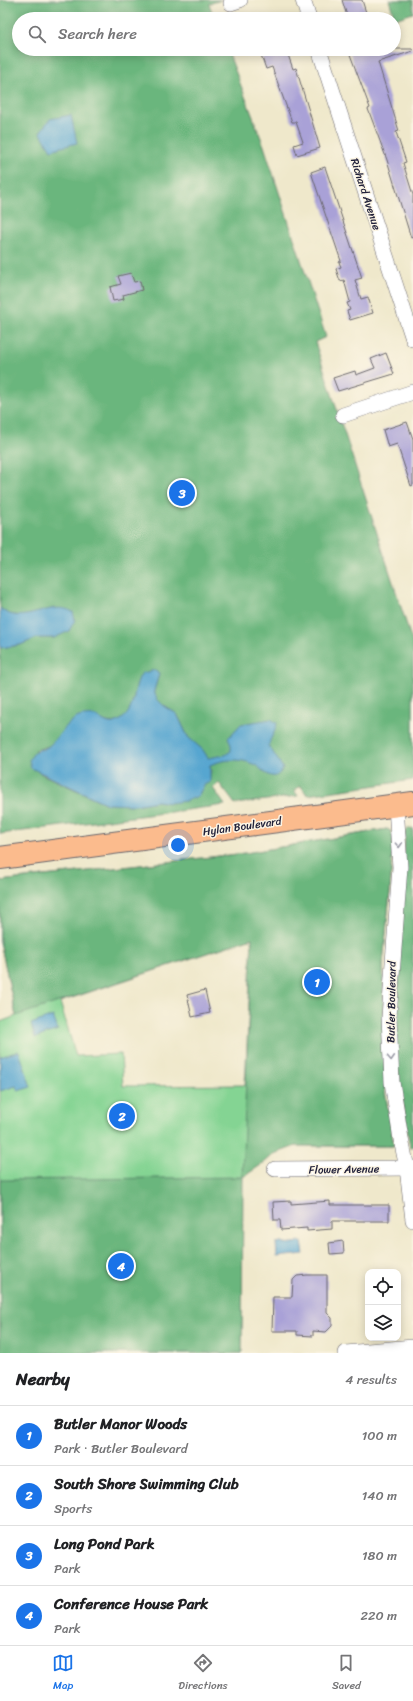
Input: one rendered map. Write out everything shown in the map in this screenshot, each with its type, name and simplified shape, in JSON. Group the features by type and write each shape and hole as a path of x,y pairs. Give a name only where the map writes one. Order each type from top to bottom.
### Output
{"main road":[{"name":"Hylan Boulevard","path":"0,858 405,804"}],"street":[{"path":"303,0 307,12"},
{"name":"Richard Avenue","path":"321,56 413,339"},
{"path":"343,415 413,392"},
{"name":"Butler Boulevard","path":"405,804 389,1017 392,1082 400,1139 410,1168 413,1220"},
{"name":"Flower Avenue","path":"275,1169 410,1168"},
{"path":"346,1353 413,1347"}],"green space":[{"path":"0,0 221,0 209,4 212,12 12,12 12,56 230,56 264,146 326,337 315,342 413,644 413,780 307,795 301,786 294,790 298,796 235,804 219,783 213,788 225,805 0,834 0,648 20,645 37,638 54,638 54,608 26,616 12,615 0,608","holes":["156,670 159,674 154,691 157,699 164,706 177,714 188,737 210,765 211,772 198,796 169,803 157,801 135,805 107,804 41,774 35,750 49,746 94,716 111,723 121,721 129,713 136,693"]},
{"path":"389,0 413,0 413,13 401,17 401,12 393,12"},
{"path":"413,828 413,1147 410,1147 395,1052 405,832 407,829"},
{"path":"387,829 393,836 390,892 383,963 385,1091 394,1146 245,1146 242,1177 242,1353 0,1353 0,1022 16,1016 0,941 0,881 246,853","holes":["252,938 245,1085 123,1086 121,1054 76,1056 60,1002"]},
{"path":"387,829 391,831 393,836 390,892 383,963 385,1091 394,1146 296,1146 274,1154 264,1163 243,1177 242,1353 0,1353 0,1180 242,1177 252,938 16,1016 0,941 0,881 246,853"}],"water":[{"path":"71,115 77,143 51,150 40,132 50,119"},
{"path":"0,608 9,614 18,616 55,608 64,609 73,612 75,620 69,631 54,638 37,638 20,645 0,648"},
{"path":"156,670 159,674 154,691 157,699 164,706 177,714 188,737 203,750 208,758 225,755 231,751 231,745 228,738 241,724 271,719 277,723 269,746 283,768 279,773 276,776 268,775 257,766 248,762 232,760 221,761 210,765 210,782 204,785 198,796 186,801 169,803 157,801 135,805 107,804 31,768 29,760 32,755 50,745 68,724 77,718 82,716 93,716 109,723 117,722 122,719 130,709 139,678 142,673"},
{"path":"53,1016 58,1030 35,1038 31,1024"},
{"path":"19,1051 31,1087 18,1091 16,1086 0,1091 0,1057"},
{"path":"282,1242 283,1244 302,1242 304,1254 277,1257 276,1243"}],"building":[{"path":"342,0 362,0 366,12 346,12"},
{"path":"401,49 412,49 413,51 401,55"},
{"path":"261,56 288,56 293,69 296,68 320,148 297,155 294,145 303,142 296,122 292,122 272,67 266,69"},
{"path":"351,56 397,56 378,62 399,131 396,132 406,162 403,163 413,195 413,237 411,238 387,160 368,109 370,108"},
{"path":"325,167 362,278 355,280 361,299 368,297 373,313 350,320 347,311 350,310 347,303 350,302 344,280 340,281 336,269 341,267 339,262 341,261 311,172"},
{"path":"131,273 134,282 140,281 142,290 123,295 124,299 113,301 110,287 121,284 118,276"},
{"path":"386,353 394,374 338,391 333,378 355,371 356,375 375,368 371,359"},
{"path":"407,422 413,439 413,485 411,486 397,444 388,447 383,430"},
{"path":"205,990 210,1013 192,1017 187,995"},
{"path":"291,1201 291,1204 330,1201 330,1205 389,1205 389,1221 332,1221 332,1229 307,1231 307,1228 281,1230 280,1220 274,1220 273,1202"},
{"path":"343,1241 344,1253 330,1254 329,1243"},
{"path":"327,1275 327,1313 332,1318 332,1326 326,1332 313,1331 313,1336 297,1335 297,1331 272,1331 273,1297 292,1297 293,1280 297,1276"}],"place":[{"name":"Long Pond Park","path":"182,493"},
{"name":"Butler Manor Woods","path":"317,982"},
{"name":"South Shore Swimming Club","path":"122,1116"},
{"name":"Conference House Park","path":"121,1266"}]}
